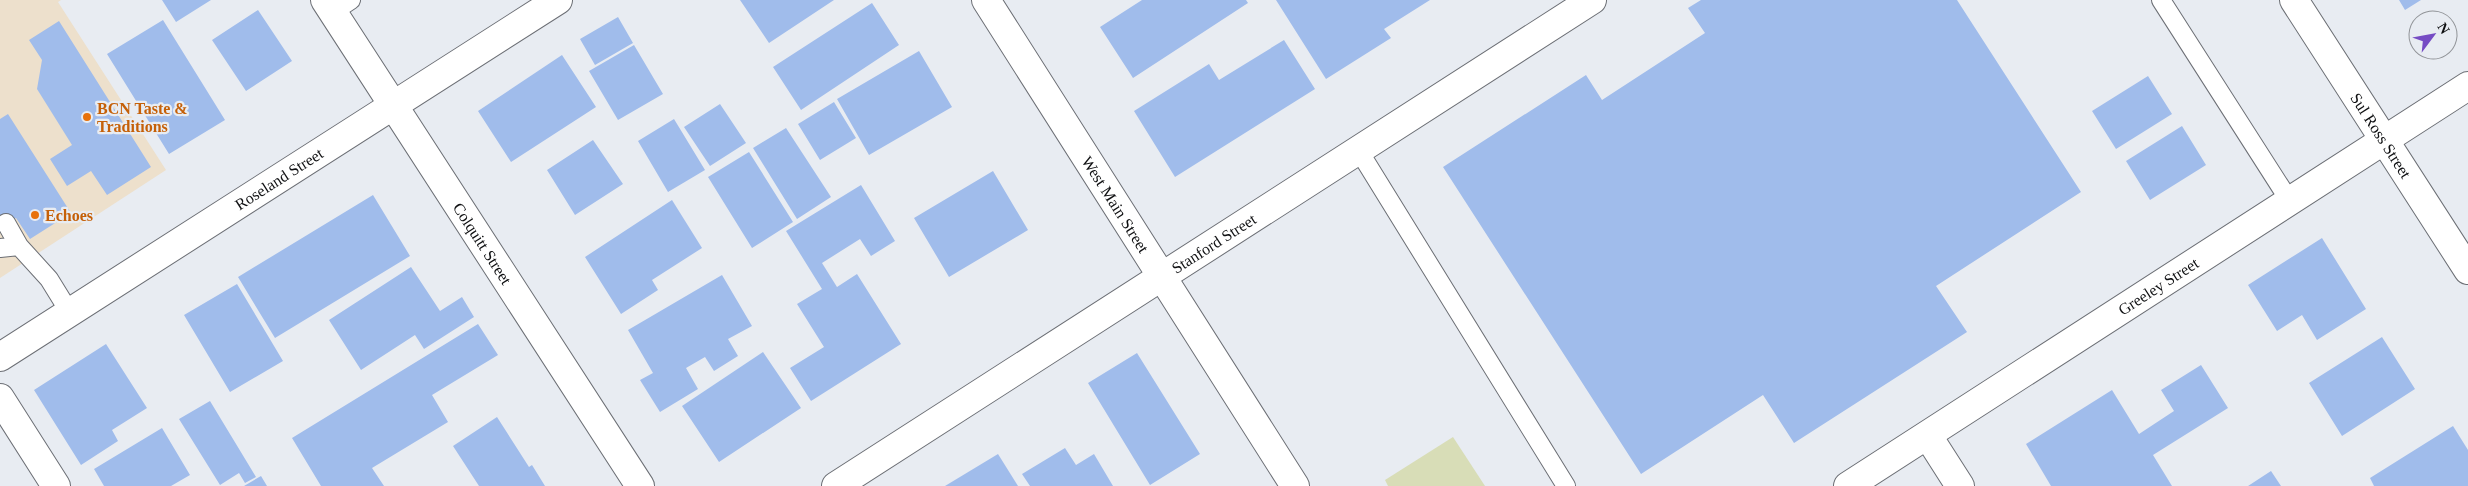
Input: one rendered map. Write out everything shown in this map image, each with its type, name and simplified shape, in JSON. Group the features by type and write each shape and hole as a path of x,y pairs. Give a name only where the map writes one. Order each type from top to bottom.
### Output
{"street":[{"name":"Roseland Street","path":"0,357 558,0"},
{"name":"West Main Street","path":"986,0 1164,277 1295,486"},
{"name":"Stanford Street","path":"836,486 1164,277 1592,0"},
{"name":"Sul Ross Street","path":"2294,0 2468,270"},
{"name":"Colquitt Street","path":"336,4 393,105 640,486"},
{"name":"Greeley Street","path":"1848,486 1928,436 2383,139 2468,86"},
{"path":"0,398 56,486"},
{"path":"1928,436 1960,486"}],"lane":[{"path":"2161,0 2289,200"},
{"path":"1359,150 1566,486"},
{"path":"6,223 19,246 49,279 70,313"},
{"path":"0,248 19,246"}],"shaded area":[{"path":"0,0 61,0 58,2 166,170 0,278"}],"green space":[{"path":"1453,437 1485,486 1388,486 1385,480"}],"building":[{"path":"162,0 211,0 176,22"},
{"path":"740,0 834,0 769,43"},
{"path":"1142,0 1246,0 1248,3 1133,78 1100,27"},
{"path":"1276,0 1430,0 1384,29 1391,38 1326,79"},
{"path":"1701,0 1957,0 2081,192 1936,286 1967,332 1794,443 1763,395 1641,474 1443,167 1586,75 1602,100 1705,33 1688,8"},
{"path":"2399,0 2421,0 2405,10"},
{"path":"872,3 899,45 801,110 773,67"},
{"path":"258,10 292,61 246,91 212,40"},
{"path":"618,17 633,43 595,65 580,39"},
{"path":"163,20 225,120 169,154 107,54"},
{"name":"BCN Taste & Traditions","path":"59,21 151,167 107,195 91,171 67,186 50,159 72,145 37,89 42,60 29,40"},
{"path":"1284,40 1315,89 1175,177 1134,111 1209,64 1219,80"},
{"path":"634,45 663,94 618,120 589,71"},
{"path":"919,51 952,107 869,155 837,99"},
{"path":"562,55 596,107 511,162 478,111"},
{"path":"2148,76 2172,114 2116,149 2092,111"},
{"path":"834,102 856,138 820,160 798,124"},
{"path":"720,104 746,143 710,166 684,127"},
{"path":"8,114 71,213 30,239 16,218 0,226 0,119"},
{"path":"674,119 705,170 668,192 638,141"},
{"path":"2182,126 2206,165 2150,200 2126,161"},
{"path":"786,128 831,197 797,219 753,148"},
{"path":"593,140 623,184 575,215 547,170"},
{"path":"749,152 793,222 752,248 708,177"},
{"path":"993,171 1028,230 949,277 914,218"},
{"path":"861,185 895,241 871,256 860,239 822,263 837,287 857,274 901,344 811,401 790,368 824,347 797,304 822,289 786,231"},
{"path":"373,195 410,256 275,338 238,277"},
{"path":"672,200 702,248 652,280 658,290 621,314 585,257"},
{"path":"2322,238 2366,309 2317,340 2302,315 2277,331 2248,285"},
{"path":"411,267 440,311 462,297 474,317 424,349 415,335 361,370 329,320"},
{"path":"722,275 752,326 728,339 738,356 714,371 705,357 686,368 698,389 660,412 640,380 653,373 628,330"},
{"path":"237,284 283,361 230,392 184,315"},
{"path":"478,324 498,355 432,395 448,422 372,468 384,486 321,486 292,438"},
{"path":"2382,337 2415,389 2342,436 2309,383"},
{"path":"106,344 147,408 112,430 118,441 81,465 34,390"},
{"path":"763,352 801,408 719,462 682,406"},
{"path":"1137,353 1200,454 1150,485 1088,383"},
{"path":"2201,365 2228,408 2153,455 2172,486 2051,486 2026,444 2112,390 2139,434 2174,411 2161,390"},
{"path":"210,401 256,477 245,483 239,473 220,485 179,419"},
{"path":"497,417 529,467 532,465 545,486 479,486 453,446"},
{"path":"2453,426 2468,450 2468,486 2374,486 2370,478"},
{"path":"162,428 190,475 171,486 104,486 94,469"},
{"path":"1065,448 1076,465 1094,454 1113,486 1030,486 1022,474"},
{"path":"998,454 1018,486 945,486"},
{"path":"2271,471 2281,486 2248,486"},
{"path":"261,476 267,486 244,486"}],"place":[{"name":"BCN Taste & Traditions","path":"87,117"},
{"name":"Echoes","path":"35,215"}]}
